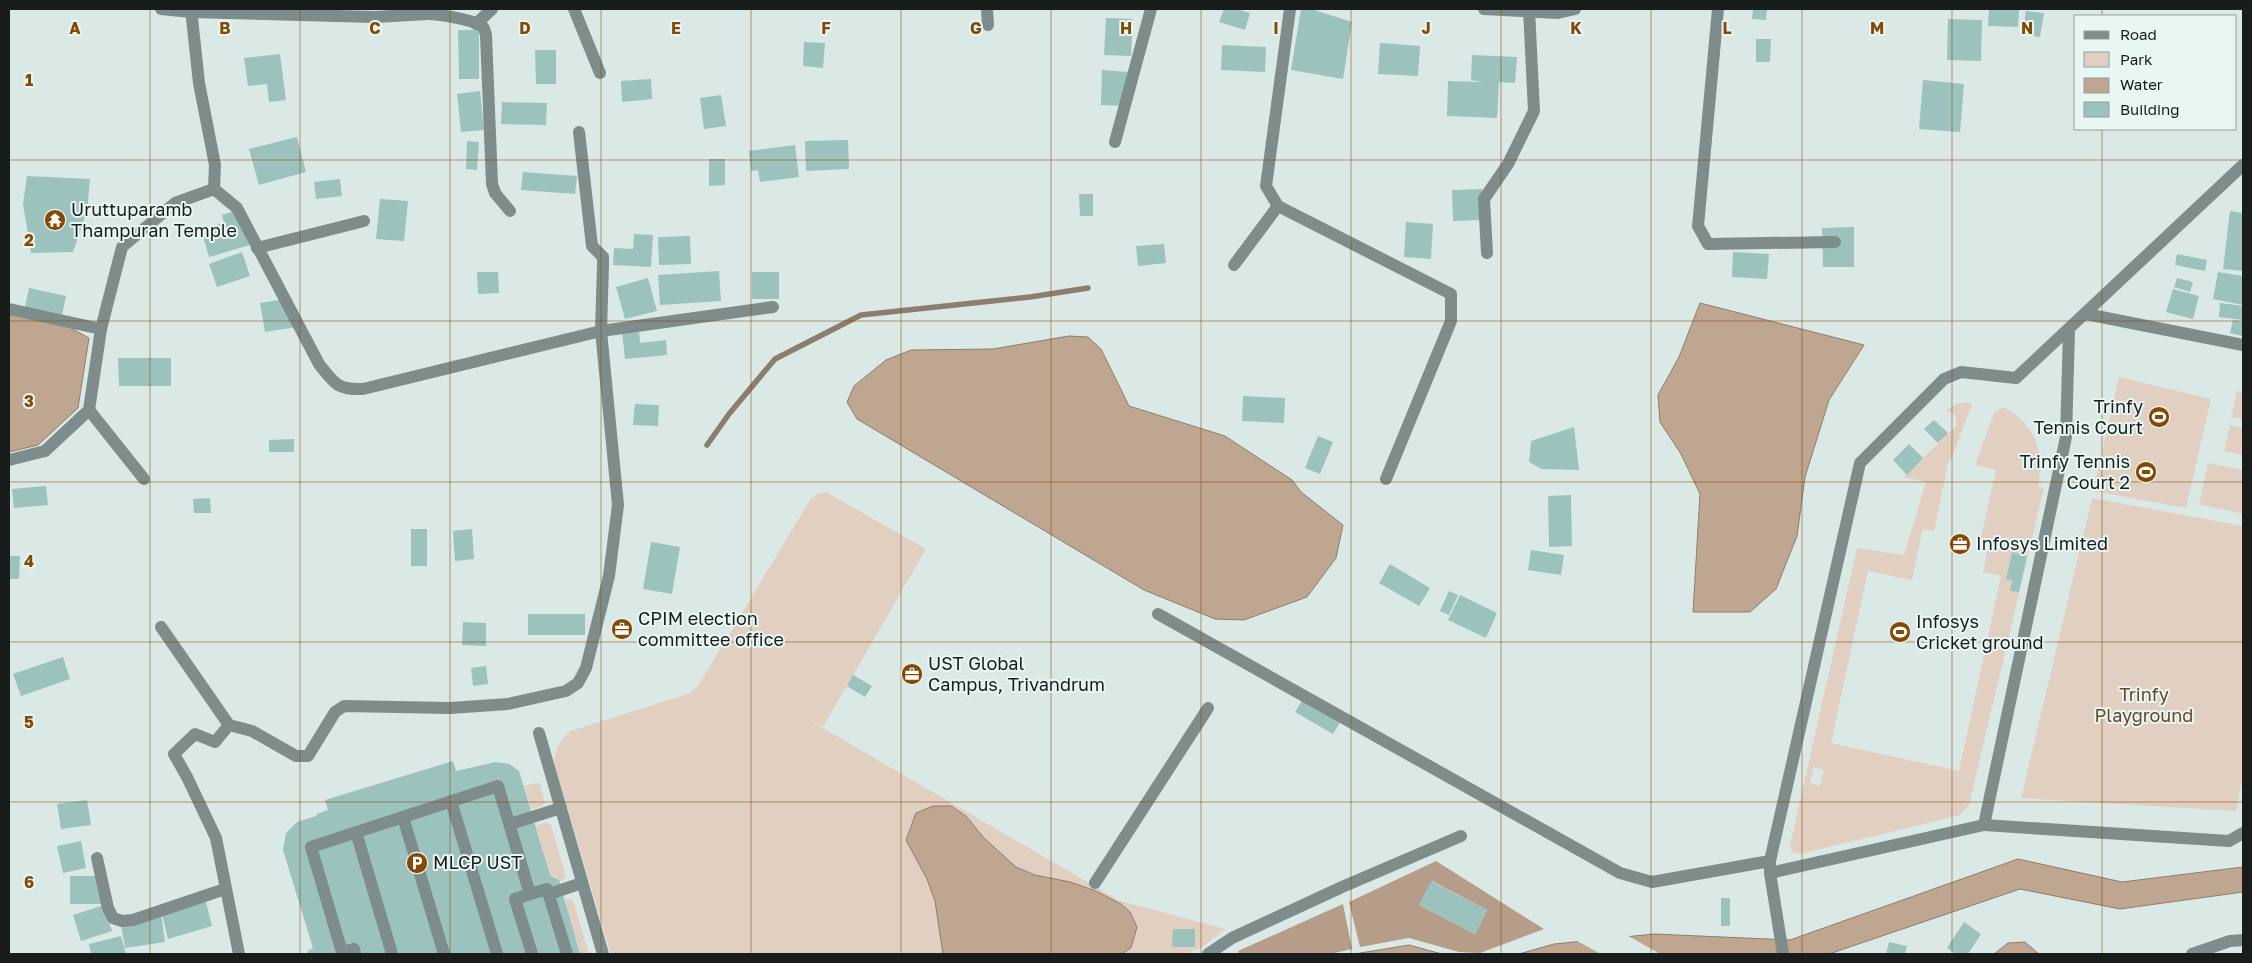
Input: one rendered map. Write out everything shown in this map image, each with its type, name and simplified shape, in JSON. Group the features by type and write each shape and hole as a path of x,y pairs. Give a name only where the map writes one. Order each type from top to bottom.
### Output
{"street":[{"path":"161,9 375,13 430,11 476,24 483,28 488,42 492,184 495,192 510,211"},
{"path":"476,24 492,9"},
{"path":"574,9 600,73"},
{"path":"987,9 988,25"},
{"path":"1115,142 1151,9"},
{"path":"1290,9 1266,186 1278,206 1451,294 1451,321 1386,479"},
{"path":"1484,9 1558,13 1575,9"},
{"path":"1718,9 1698,226 1708,244 1835,242"},
{"path":"1487,253 1484,198 1508,164 1534,111 1529,10"},
{"path":"191,11 199,83 215,165 214,189"},
{"path":"161,627 229,725 252,731 296,756 308,756 334,712 344,706 450,708 508,704 566,691 578,683 586,668 609,576 618,505 601,331 604,265 603,257 592,246 579,132"},
{"path":"1784,954 1770,867 1860,463 1944,378 1961,372 2016,378 2243,165"},
{"path":"214,189 237,208 319,364 336,385 349,390 363,389 601,331 773,307"},
{"path":"9,460 45,451 89,410 100,329 122,247 174,203 214,189"},
{"path":"1234,265 1278,206"},
{"path":"257,248 364,221"},
{"path":"9,309 100,329"},
{"path":"2086,314 2243,345"},
{"path":"1984,825 2066,437 2069,330"},
{"path":"89,410 144,479"},
{"path":"1158,614 1620,873 1652,882 1770,867 1984,825 2228,841 2243,833"},
{"path":"1095,883 1208,708"},
{"path":"229,725 215,742 195,734 174,754 216,838 239,954"},
{"path":"539,733 603,954"},
{"path":"356,954 354,948 338,953 310,847 498,786 530,894"},
{"path":"451,802 497,954"},
{"path":"510,824 561,808"},
{"path":"403,817 444,954"},
{"path":"356,832 392,954"},
{"path":"1208,954 1232,938 1342,886 1461,836"},
{"path":"97,858 108,908 112,918 122,921 133,920 225,889"},
{"path":"549,894 582,883"},
{"path":"532,954 515,899 547,889 567,954"},
{"path":"2192,954 2230,941 2243,940"}],"green space":[{"path":"2119,377 2211,399 2186,508 2093,491"},
{"path":"2237,391 2243,392 2243,419 2231,417"},
{"path":"1967,402 1972,404 1951,460 1949,459 1934,531 1923,529 1912,580 1868,571 1831,743 1959,771 2001,576 1983,572 1989,543 1980,541 1996,470 1975,465 1994,413 2003,407 2023,421 2030,430 2035,440 2040,462 2038,486 2044,488 1969,805 1960,815 1800,854 1792,852 1790,845 1857,548 1904,555 1926,482 1903,477 1957,425 1955,415 1946,410 1957,404","holes":["2012,552 2027,556 2019,592 2010,591 2012,580 2006,579","1814,767 1824,770 1820,786 1810,783"]},
{"path":"2230,425 2243,428 2243,455 2224,451"},
{"path":"2208,463 2243,470 2243,514 2199,504"},
{"path":"826,492 926,549 823,727 797,713 1120,901 1226,929 1199,949 1185,954 1121,954 1131,948 1110,912 1096,893 1082,886 1025,871 1010,863 996,851 966,816 906,840 927,879 935,901 943,954 611,954 554,763 559,746 563,738 570,731 688,694 698,686 810,500 817,494"},
{"name":"Trinfy Playground","path":"2092,498 2243,526 2243,776 2236,811 2021,798"},
{"path":"540,783 545,803 542,806 531,809 524,786"},
{"path":"546,822 551,825 566,877 559,882 555,876 550,875 536,826"},
{"path":"565,900 573,900 589,954 580,954"}],"shaded area":[{"path":"1436,861 1544,929 1480,953 1459,952 1409,938 1360,947 1349,902","holes":["1432,881 1487,910 1475,934 1419,905"]},
{"path":"1343,904 1352,949 1330,954 1239,954 1238,951"}],"water":[{"path":"1700,303 1864,345 1829,400 1805,477 1797,536 1776,589 1750,612 1693,612 1700,494 1681,454 1660,422 1658,395 1679,357"},
{"path":"9,308 52,318 89,338 78,408 38,445 9,452"},
{"path":"1069,336 1088,337 1101,349 1129,406 1225,436 1292,480 1301,492 1343,525 1336,558 1307,597 1244,620 1215,619 1144,590 857,419 847,402 854,386 886,360 911,350 993,349"},
{"path":"933,806 951,806 966,816 984,838 1016,867 1035,875 1070,882 1096,891 1121,904 1130,912 1137,927 1131,948 1121,954 943,954 935,901 927,879 906,840 916,813"},
{"path":"2018,859 2122,882 2243,867 2243,892 2120,909 2020,889 1829,954 1519,954 1554,944 1654,934 1790,940"},
{"path":"2025,942 2039,954 1994,954 2008,943"},
{"path":"1409,945 1442,954 1354,954"}],"pier":[{"path":"1625,934 1660,954 1601,954 1575,940"}],"building":[{"path":"1224,9 1236,9 1250,13 1245,30 1219,22"},
{"path":"1301,9 1311,9 1352,22 1343,79 1291,70"},
{"path":"1753,9 1767,9 1766,20 1752,19"},
{"path":"1989,9 2019,9 2018,27 1988,26"},
{"path":"2026,11 2044,13 2040,37 2022,34"},
{"path":"1106,18 1133,19 1131,56 1104,55"},
{"path":"1948,19 1982,20 1981,61 1947,60"},
{"path":"458,30 479,30 479,79 459,79"},
{"path":"1756,39 1771,39 1770,62 1756,62"},
{"path":"804,42 825,43 823,68 803,66"},
{"path":"1380,43 1420,46 1418,76 1378,74"},
{"path":"1222,45 1266,47 1265,72 1221,70"},
{"path":"535,50 556,50 556,84 536,84"},
{"path":"280,54 286,100 269,102 267,84 248,86 244,58"},
{"path":"1472,55 1517,57 1515,83 1499,82 1497,118 1447,116 1448,81 1483,82 1471,80"},
{"path":"1102,70 1128,72 1127,106 1101,105"},
{"path":"651,79 652,99 622,102 621,81"},
{"path":"1923,80 1964,84 1960,132 1919,129"},
{"path":"480,91 484,130 461,132 457,94"},
{"path":"721,95 726,126 704,129 700,98"},
{"path":"502,102 547,103 546,125 501,124"},
{"path":"297,137 306,172 259,185 249,149"},
{"path":"848,140 849,169 806,171 805,141"},
{"path":"467,141 479,142 477,170 466,169"},
{"path":"795,145 799,177 760,182 758,170 751,171 749,151"},
{"path":"709,159 725,159 725,185 709,186"},
{"path":"523,172 577,176 575,194 521,190"},
{"name":"Uruttuparamb Thampuran Temple","path":"27,176 90,179 87,211 73,252 31,253 23,204"},
{"path":"340,179 342,196 316,199 314,182"},
{"path":"1482,189 1483,220 1453,221 1452,190"},
{"path":"1079,194 1093,194 1093,216 1080,216"},
{"path":"380,199 408,201 404,241 376,239"},
{"path":"240,209 250,245 209,257 201,229 224,223 222,215"},
{"path":"2230,211 2243,213 2243,271 2223,269"},
{"path":"1406,222 1433,224 1431,259 1404,257"},
{"path":"1854,227 1854,267 1823,267 1822,228"},
{"path":"634,234 653,235 651,267 613,265 614,248 633,249"},
{"path":"690,236 691,264 659,265 658,237"},
{"path":"1164,244 1166,263 1138,266 1136,246"},
{"path":"242,252 250,276 217,287 209,264"},
{"path":"1733,252 1769,254 1767,279 1732,277"},
{"path":"2177,254 2207,260 2205,271 2175,265"},
{"path":"719,271 721,301 660,305 658,275"},
{"path":"477,272 498,272 499,293 478,294"},
{"path":"752,272 779,272 779,299 752,299"},
{"path":"2218,272 2243,276 2243,305 2213,299"},
{"path":"648,278 657,311 625,319 616,287"},
{"path":"2177,278 2193,282 2190,292 2174,287"},
{"path":"29,288 66,296 62,315 25,307"},
{"path":"2173,289 2199,296 2193,319 2166,312"},
{"path":"292,298 297,327 265,332 260,303"},
{"path":"2220,303 2243,306 2243,320 2219,317"},
{"path":"2233,320 2243,322 2243,336 2230,333"},
{"path":"639,330 640,343 666,340 667,355 625,359 622,332"},
{"path":"118,358 171,358 171,386 119,386"},
{"path":"1243,396 1285,398 1284,423 1242,421"},
{"path":"635,404 659,405 658,426 633,425"},
{"path":"1934,420 1948,433 1938,443 1924,429"},
{"path":"1574,427 1579,470 1542,469 1529,462 1531,441"},
{"path":"1318,436 1333,442 1320,474 1305,468"},
{"path":"294,439 294,452 269,452 269,440"},
{"path":"1909,444 1923,458 1907,475 1893,460"},
{"path":"46,486 48,505 14,508 12,489"},
{"path":"1571,495 1572,546 1549,547 1548,496"},
{"path":"210,498 211,513 194,513 193,499"},
{"path":"411,529 427,529 427,566 411,566"},
{"path":"472,529 474,559 455,561 453,531"},
{"path":"651,542 680,547 672,594 643,589"},
{"path":"1531,550 1564,555 1561,575 1528,570"},
{"path":"2012,552 2027,556 2019,592 2010,591 2012,580 2006,579"},
{"path":"9,556 20,556 19,579 9,579"},
{"path":"1390,564 1430,588 1419,606 1379,583"},
{"path":"1449,591 1458,595 1449,615 1440,611"},
{"path":"1460,595 1497,613 1486,638 1448,620"},
{"path":"528,614 585,614 585,635 528,635"},
{"path":"463,622 486,623 486,646 462,645"},
{"path":"63,657 70,679 21,696 13,674"},
{"path":"486,666 488,684 473,686 471,668"},
{"path":"853,675 872,686 865,697 847,686"},
{"path":"1303,699 1341,721 1333,734 1295,712"},
{"name":"MLCP UST","path":"453,761 456,771 496,762 509,764 519,771 550,875 559,880 580,954 307,954 313,948 283,850 286,833 297,822 328,810 325,800"},
{"path":"87,800 91,825 61,829 57,804"},
{"path":"81,841 86,868 63,873 57,846"},
{"path":"70,876 101,876 101,904 70,904"},
{"path":"1431,881 1487,910 1475,934 1419,905"},
{"path":"205,898 212,926 168,939 161,910"},
{"path":"1721,898 1730,898 1730,926 1721,926"},
{"path":"104,905 112,931 81,941 73,915"},
{"path":"161,913 165,942 125,948 120,919"},
{"path":"1964,922 1981,934 1968,954 1956,954 1947,948"},
{"path":"1173,929 1195,929 1195,947 1172,947"},
{"path":"121,936 126,954 91,954 89,944"},
{"path":"1889,942 1907,946 1905,954 1886,954"}],"waterway":[{"path":"707,445 729,414 775,359 861,315 1030,297 1088,288"}],"place":[{"name":"Uruttuparamb Thampuran Temple","path":"55,220"},
{"name":"Trinfy Tennis Court","path":"2159,417"},
{"name":"Trinfy Tennis Court 2","path":"2146,472"},
{"name":"Infosys Limited","path":"1960,544"},
{"name":"CPIM election committee office","path":"622,629"},
{"name":"Infosys Cricket ground","path":"1900,632"},
{"name":"UST Global Campus, Trivandrum","path":"912,674"},
{"name":"MLCP UST","path":"417,863"}]}
